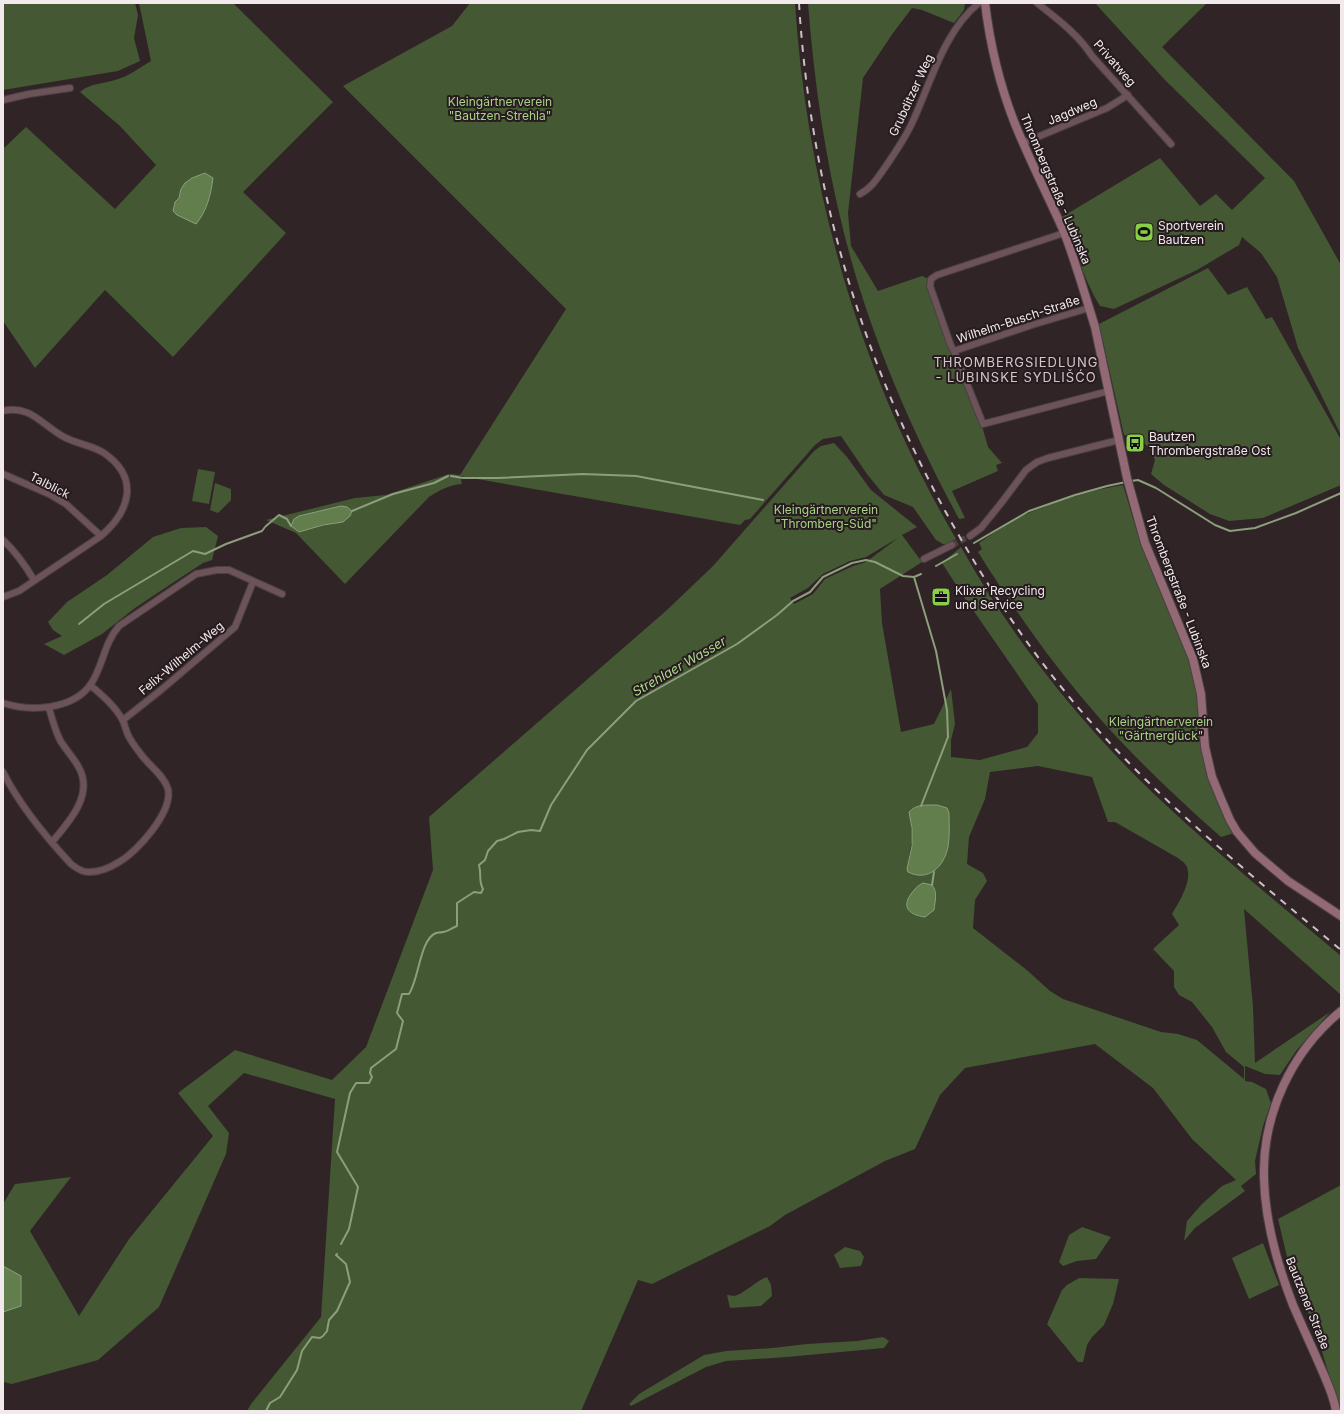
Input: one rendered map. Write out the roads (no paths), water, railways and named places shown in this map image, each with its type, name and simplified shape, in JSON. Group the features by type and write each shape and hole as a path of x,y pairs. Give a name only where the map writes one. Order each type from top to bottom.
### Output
{"street":[{"name":"Grubditzer Weg","path":"860,194 867,191 873,184 902,142 913,122 944,48 955,28 979,3"},
{"name":"Thrombergstraße - Lubinska","path":"986,3 987,18 1006,98 1023,143 1064,233 1079,274 1109,390 1128,481 1145,543 1194,659 1201,694 1205,747 1212,777 1230,820 1237,832 1260,858 1288,881 1341,916"},
{"name":"Privatweg","path":"1037,3 1073,33 1171,144"},
{"path":"3,100 29,94 70,88"},
{"name":"Jagdweg","path":"1023,143 1107,108 1128,95"},
{"path":"1064,233 937,275 931,279 930,286 951,346 982,424 1109,390"},
{"name":"Wilhelm-Busch-Straße","path":"954,351 1089,308"},
{"path":"3,411 20,409 39,419 64,437 103,453 120,468 127,479 127,493 124,506 112,527 19,591 3,596"},
{"path":"970,536 980,528 1026,470 1037,462 1119,440"},
{"name":"Talblick","path":"3,474 49,494 66,504 101,536"},
{"path":"3,540 14,550 34,580"},
{"path":"924,559 952,545"},
{"path":"3,703 22,707 49,708 64,704 76,698 90,685 97,672 112,634 119,626 162,599 196,574 217,570 229,570 282,594"},
{"name":"Felix-Wilhelm-Weg","path":"123,720 235,627 253,582"},
{"path":"3,772 11,788 26,811 70,864 80,870 90,872 105,869 119,862 133,851 154,827 165,810 168,798 168,789 163,779 140,754 129,737 123,720 105,697 90,685"},
{"path":"49,708 61,742 79,767 83,787 78,807 72,818 52,842"},
{"name":"Bautzener Straße","path":"1336,1411 1331,1390 1282,1276 1270,1231 1264,1177 1269,1127 1281,1088 1296,1062 1312,1040 1327,1022 1341,1011"}],"waterway":[{"path":"451,476 463,478 583,474 636,476 763,500"},
{"path":"352,511 393,494 434,483 448,476"},
{"name":"Strehlaer Wasser","path":"1131,481 1138,480 1156,488 1215,525 1230,531 1255,528 1296,513 1341,493"},
{"name":"Strehlaer Wasser","path":"974,543 1029,511 1075,495 1126,482"},
{"path":"266,526 279,515 287,519 291,526"},
{"path":"79,624 104,604 193,551 205,554 226,544 262,531 265,527"},
{"path":"936,566 957,554"},
{"name":"Strehlaer Wasser","path":"341,1244 349,1229 358,1187 337,1152 350,1093 356,1083 369,1083 372,1077 370,1073 371,1068 396,1049 403,1021 397,1013 402,994 409,994 426,943 436,933 446,931 457,926 457,903 474,892 481,893 483,889 479,865 485,860 488,851 497,841 518,832 531,830 540,831 551,805 587,750 636,701 737,644 777,615 793,601 810,592 823,577 852,563 866,560 875,562 903,576 914,577 921,574"},
{"path":"914,577 936,651 947,710 948,737 921,806"},
{"path":"932,885 934,872"},
{"name":"Strehlaer Wasser","path":"266,1411 270,1403 280,1397 297,1370 302,1351 312,1337 320,1338 323,1336 327,1331 329,1320 337,1311 350,1282 346,1264 336,1255 337,1254"}],"tunnel":[{"path":"952,545 970,536"}],"railway":[{"path":"799,3 806,76 816,147 831,218 850,287 874,355 901,422 933,487 968,551 1012,621 1044,666 1097,729 1125,759 1215,844 1341,950"}],"place":[{"name":"Sportverein Bautzen","path":"1144,232"},
{"name":"Bautzen Thrombergstraße Ost","path":"1135,443"},
{"name":"Klixer Recycling und Service","path":"941,597"}],"district":[{"name":"THROMBERGSIEDLUNG - LUBINSKE SYDLIŠĆO","path":"1016,370"}],"park label":[{"name":"Kleingärtnerverein \"Bautzen-Strehla\"","path":"500,108"},
{"name":"Kleingärtnerverein \"Thromberg-Süd\"","path":"826,516"},
{"name":"Kleingärtnerverein \"Gärtnerglück\"","path":"1161,728"}]}
